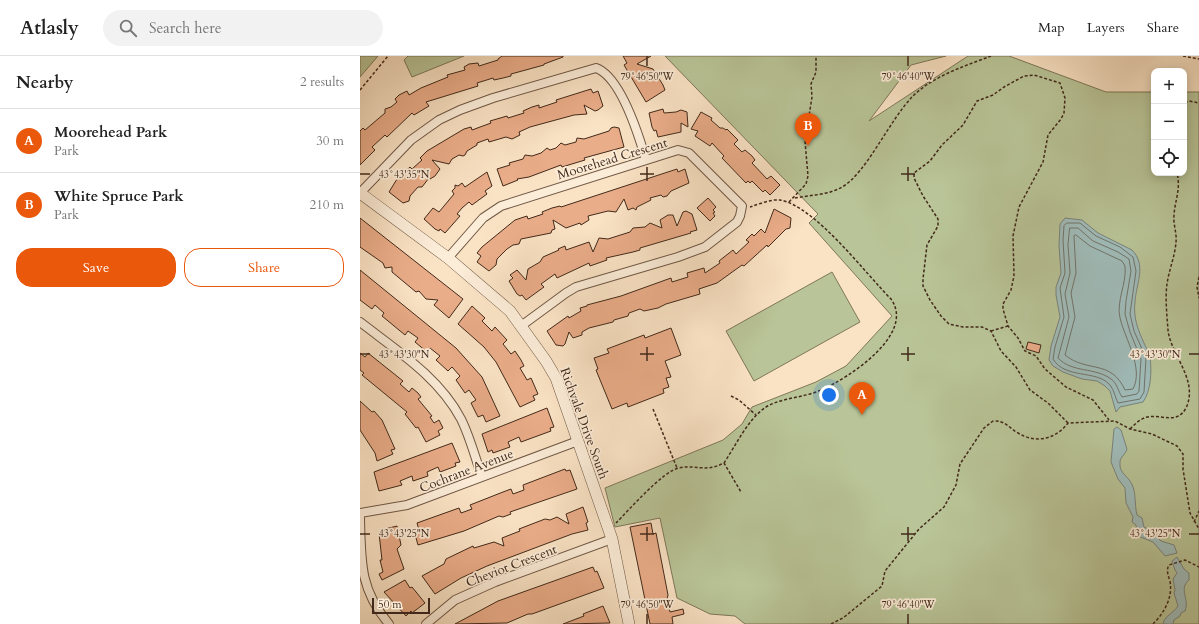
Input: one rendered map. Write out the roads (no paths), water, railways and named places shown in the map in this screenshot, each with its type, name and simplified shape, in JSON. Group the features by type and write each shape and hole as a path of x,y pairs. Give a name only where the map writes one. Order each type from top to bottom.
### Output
{"street":[{"path":"360,193 411,140 439,120 460,110 493,98 596,68 603,71 609,77 630,112 646,160"},
{"name":"Moorehead Crescent","path":"448,258 483,218 501,206 678,150 689,152 742,206 737,222 705,247 685,255 576,287 521,326"},
{"name":"Richvale Drive South","path":"360,193 448,258 504,305 521,326 555,377 610,534 629,624"},
{"path":"360,322 417,366 440,388 460,418 482,477"},
{"name":"Cochrane Avenue","path":"360,513 407,505 578,441"},
{"path":"360,517 361,581 375,610 389,624"},
{"name":"Cheviot Crescent","path":"426,624 455,600 610,534"}],"water":[{"path":"1065,218 1082,220 1098,233 1132,250 1139,262 1140,275 1136,295 1135,318 1150,355 1150,381 1148,392 1143,402 1120,407 1116,412 1110,391 1105,386 1097,381 1082,379 1063,372 1053,366 1049,360 1051,346 1060,317 1056,287 1061,273 1059,246 1060,224"},
{"path":"1117,427 1121,430 1127,449 1120,460 1120,468 1132,485 1137,515 1142,518 1144,527 1150,530 1161,541 1174,545 1177,553 1165,556 1153,542 1138,536 1136,525 1132,522 1133,517 1126,503 1125,488 1118,479 1111,462 1114,429"},
{"path":"1177,557 1184,569 1189,573 1189,580 1184,587 1186,607 1185,611 1174,620 1173,624 1163,624 1165,619 1178,606 1174,593 1175,590 1173,579 1177,573 1172,561"}],"place":[{"name":"White Spruce Park","path":"808,146"},
{"name":"Moorehead Park","path":"862,415"}]}
